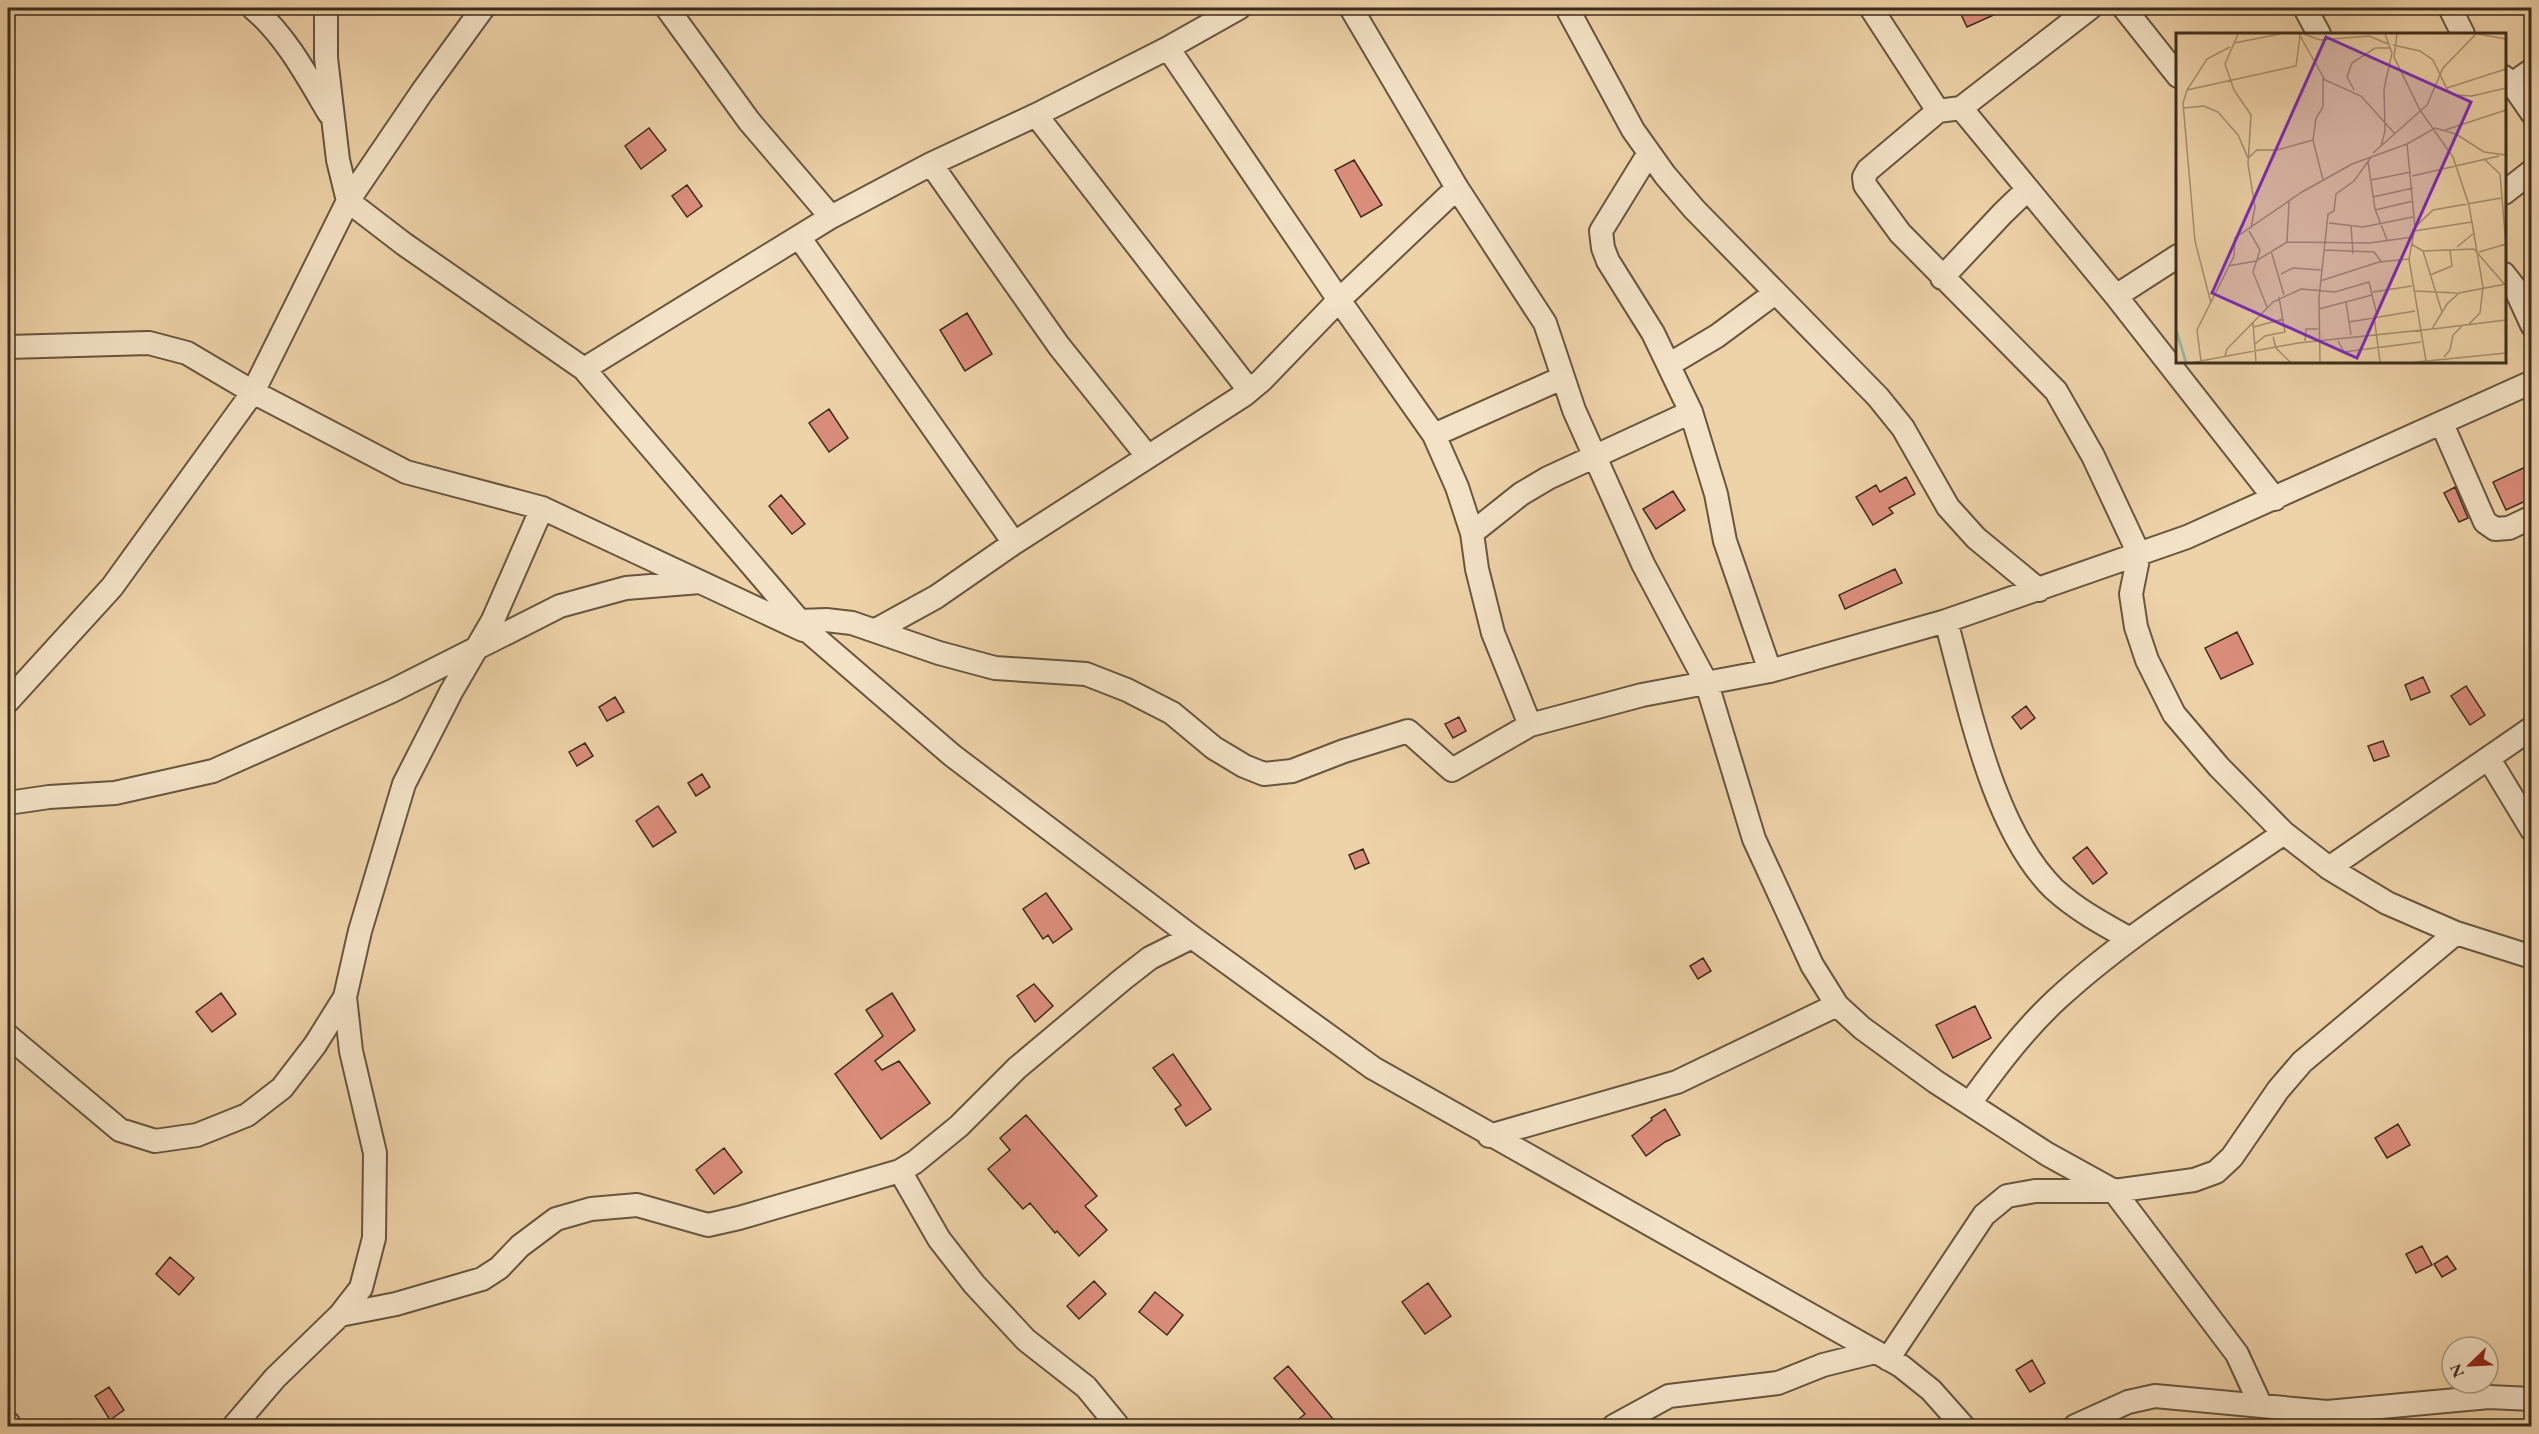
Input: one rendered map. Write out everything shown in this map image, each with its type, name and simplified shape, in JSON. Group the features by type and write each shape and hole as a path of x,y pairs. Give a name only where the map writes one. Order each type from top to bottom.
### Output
{"street":[{"path":"254,8 268,21 304,70 334,122"},
{"path":"326,8 326,58 338,160 348,201 404,244 584,369 805,627 953,756 1192,937 1373,1068 1489,1136 1882,1355 1931,1390 1963,1426"},
{"path":"8,701 112,587 253,392 348,201 422,92 483,8"},
{"path":"667,8 749,121 831,217"},
{"path":"584,369 831,217 931,164 1036,115 1168,48 1239,8"},
{"path":"1351,8 1457,188 1545,323 1562,378 1643,564 1707,684 1754,839 1812,965 1837,1005 1870,1034 1936,1082 2047,1154 2114,1191 2202,1304 2237,1354 2261,1407"},
{"path":"1567,8 1633,130 1694,209 1878,398 1903,428 1948,507 1976,538 2039,590"},
{"path":"1871,8 1938,111"},
{"path":"2090,8 1961,108 1938,111 1868,170 1864,177 1865,185 1882,211 1942,278 2056,391 2093,456 2139,554 2131,594 2136,627 2147,660 2174,714 2219,767 2284,833 2329,868 2387,903 2456,933 2532,957"},
{"path":"2305,8 2318,33"},
{"path":"2450,8 2462,33"},
{"path":"2132,10 2176,73"},
{"path":"1168,48 1339,300 1434,435 1457,487 1472,533 1477,569 1493,633 1530,726"},
{"path":"2532,70 2508,80 2532,113"},
{"path":"1961,108 2116,296 2275,499"},
{"path":"1036,115 1249,390"},
{"path":"1649,153 1601,231 1603,248 1608,261 1670,364 1691,412 1716,494 1725,541 1770,671"},
{"path":"931,164 1059,346 1148,457"},
{"path":"2506,192 2532,171"},
{"path":"876,630 936,597 1014,543 1249,390 1339,300 1457,188"},
{"path":"1942,278 2028,189"},
{"path":"799,237 1014,543"},
{"path":"2116,296 2176,257"},
{"path":"2506,275 2515,288 2532,325"},
{"path":"1670,364 1717,336 1775,292"},
{"path":"8,347 149,343 188,353 253,392 406,472 542,508 701,582 805,627 826,620 876,630 939,653 995,668 1086,674 1127,690 1172,712 1215,748 1244,766 1264,774 1292,771 1344,751 1408,731 1452,770 1530,726 1642,695 1770,671 1946,621 2187,537 2532,382"},
{"path":"1434,435 1562,378"},
{"path":"1472,533 1521,494 1548,478 1691,412"},
{"path":"2442,424 2485,522 2495,529 2509,528 2532,517"},
{"path":"234,1426 275,1378 340,1315 361,1287 374,1238 375,1153 351,1051 345,997 360,931 404,784 492,620 542,508"},
{"path":"8,803 49,797 116,793 213,771 392,691 560,606 626,588 701,582"},
{"path":"1946,621 1994,793 2030,859 2054,888 2081,911 2130,939"},
{"path":"2329,868 2532,728"},
{"path":"2489,759 2532,830"},
{"path":"1970,1103 2007,1051 2055,1001 2130,939 2284,833"},
{"path":"1614,1426 1669,1396 1778,1383 1823,1365 1882,1355 1984,1215 2007,1196 2035,1191 2114,1191 2194,1179 2216,1172 2232,1157 2278,1090 2302,1062 2456,933"},
{"path":"340,1315 396,1304 482,1279 499,1268 520,1246 556,1219 591,1209 637,1205 708,1225 900,1171 915,1162 959,1126 1017,1068 1123,979 1150,958 1192,937"},
{"path":"8,1036 120,1130 155,1141 196,1135 247,1115 282,1088 315,1045 345,997"},
{"path":"1489,1136 1677,1082 1837,1005"},
{"path":"900,1171 939,1239 974,1284 1026,1340 1086,1387 1118,1426"},
{"path":"2075,1426 2128,1402 2154,1396 2327,1412 2489,1397 2532,1399"}],"building":[{"path":"1958,8 2009,8 1967,27"},
{"path":"649,128 666,150 641,169 625,146"},
{"path":"1354,160 1382,205 1361,217 1335,170"},
{"path":"687,185 702,206 687,217 672,196"},
{"path":"967,313 992,354 965,371 940,330"},
{"path":"829,409 848,438 829,452 809,423"},
{"path":"2532,464 2532,498 2506,510 2493,482"},
{"path":"1906,477 1915,494 1889,508 1893,513 1873,525 1856,497 1876,485 1880,492"},
{"path":"2455,487 2468,518 2459,522 2444,493"},
{"path":"1673,491 1685,510 1656,529 1643,509"},
{"path":"781,495 805,524 792,534 769,506"},
{"path":"1895,569 1902,583 1845,609 1839,595"},
{"path":"2237,632 2253,664 2221,679 2205,648"},
{"path":"2423,677 2430,692 2411,700 2405,685"},
{"path":"2466,686 2485,715 2470,725 2451,696"},
{"path":"615,697 624,712 607,721 599,707"},
{"path":"2026,706 2035,718 2021,729 2012,717"},
{"path":"1459,717 1466,731 1453,738 1445,724"},
{"path":"2383,741 2389,756 2374,761 2368,746"},
{"path":"585,743 593,756 577,766 569,752"},
{"path":"702,774 710,787 696,796 688,783"},
{"path":"658,806 676,832 653,847 636,821"},
{"path":"2087,847 2107,873 2093,884 2073,858"},
{"path":"1363,849 1369,863 1355,869 1349,855"},
{"path":"1046,893 1072,929 1053,943 1048,935 1043,939 1023,909"},
{"path":"1703,958 1711,971 1698,979 1690,966"},
{"path":"1034,984 1053,1006 1035,1022 1017,996"},
{"path":"221,993 236,1014 212,1032 196,1012"},
{"path":"892,993 915,1030 875,1061 882,1070 899,1061 930,1103 881,1139 835,1074 883,1036 866,1010"},
{"path":"1975,1006 1991,1038 1953,1058 1936,1025"},
{"path":"1173,1054 1211,1109 1186,1126 1175,1109 1181,1105 1153,1068"},
{"path":"1665,1109 1680,1135 1665,1142 1646,1156 1632,1136 1652,1120 1651,1118"},
{"path":"1026,1115 1097,1196 1085,1206 1107,1230 1079,1256 1057,1231 1055,1233 1030,1203 1023,1209 988,1169 1010,1150 1000,1138"},
{"path":"2398,1124 2410,1145 2387,1158 2375,1138"},
{"path":"724,1148 742,1172 714,1194 696,1170"},
{"path":"2422,1246 2432,1265 2416,1273 2406,1254"},
{"path":"2447,1256 2456,1269 2442,1277 2434,1264"},
{"path":"170,1257 194,1278 179,1295 156,1274"},
{"path":"1094,1281 1106,1294 1079,1319 1067,1306"},
{"path":"1428,1283 1451,1316 1425,1334 1402,1302"},
{"path":"1155,1292 1183,1315 1167,1335 1139,1312"},
{"path":"2032,1360 2045,1383 2030,1392 2016,1370"},
{"path":"1288,1366 1339,1426 1290,1426 1305,1414 1274,1378"},
{"path":"109,1387 124,1410 110,1420 95,1396"}]}
